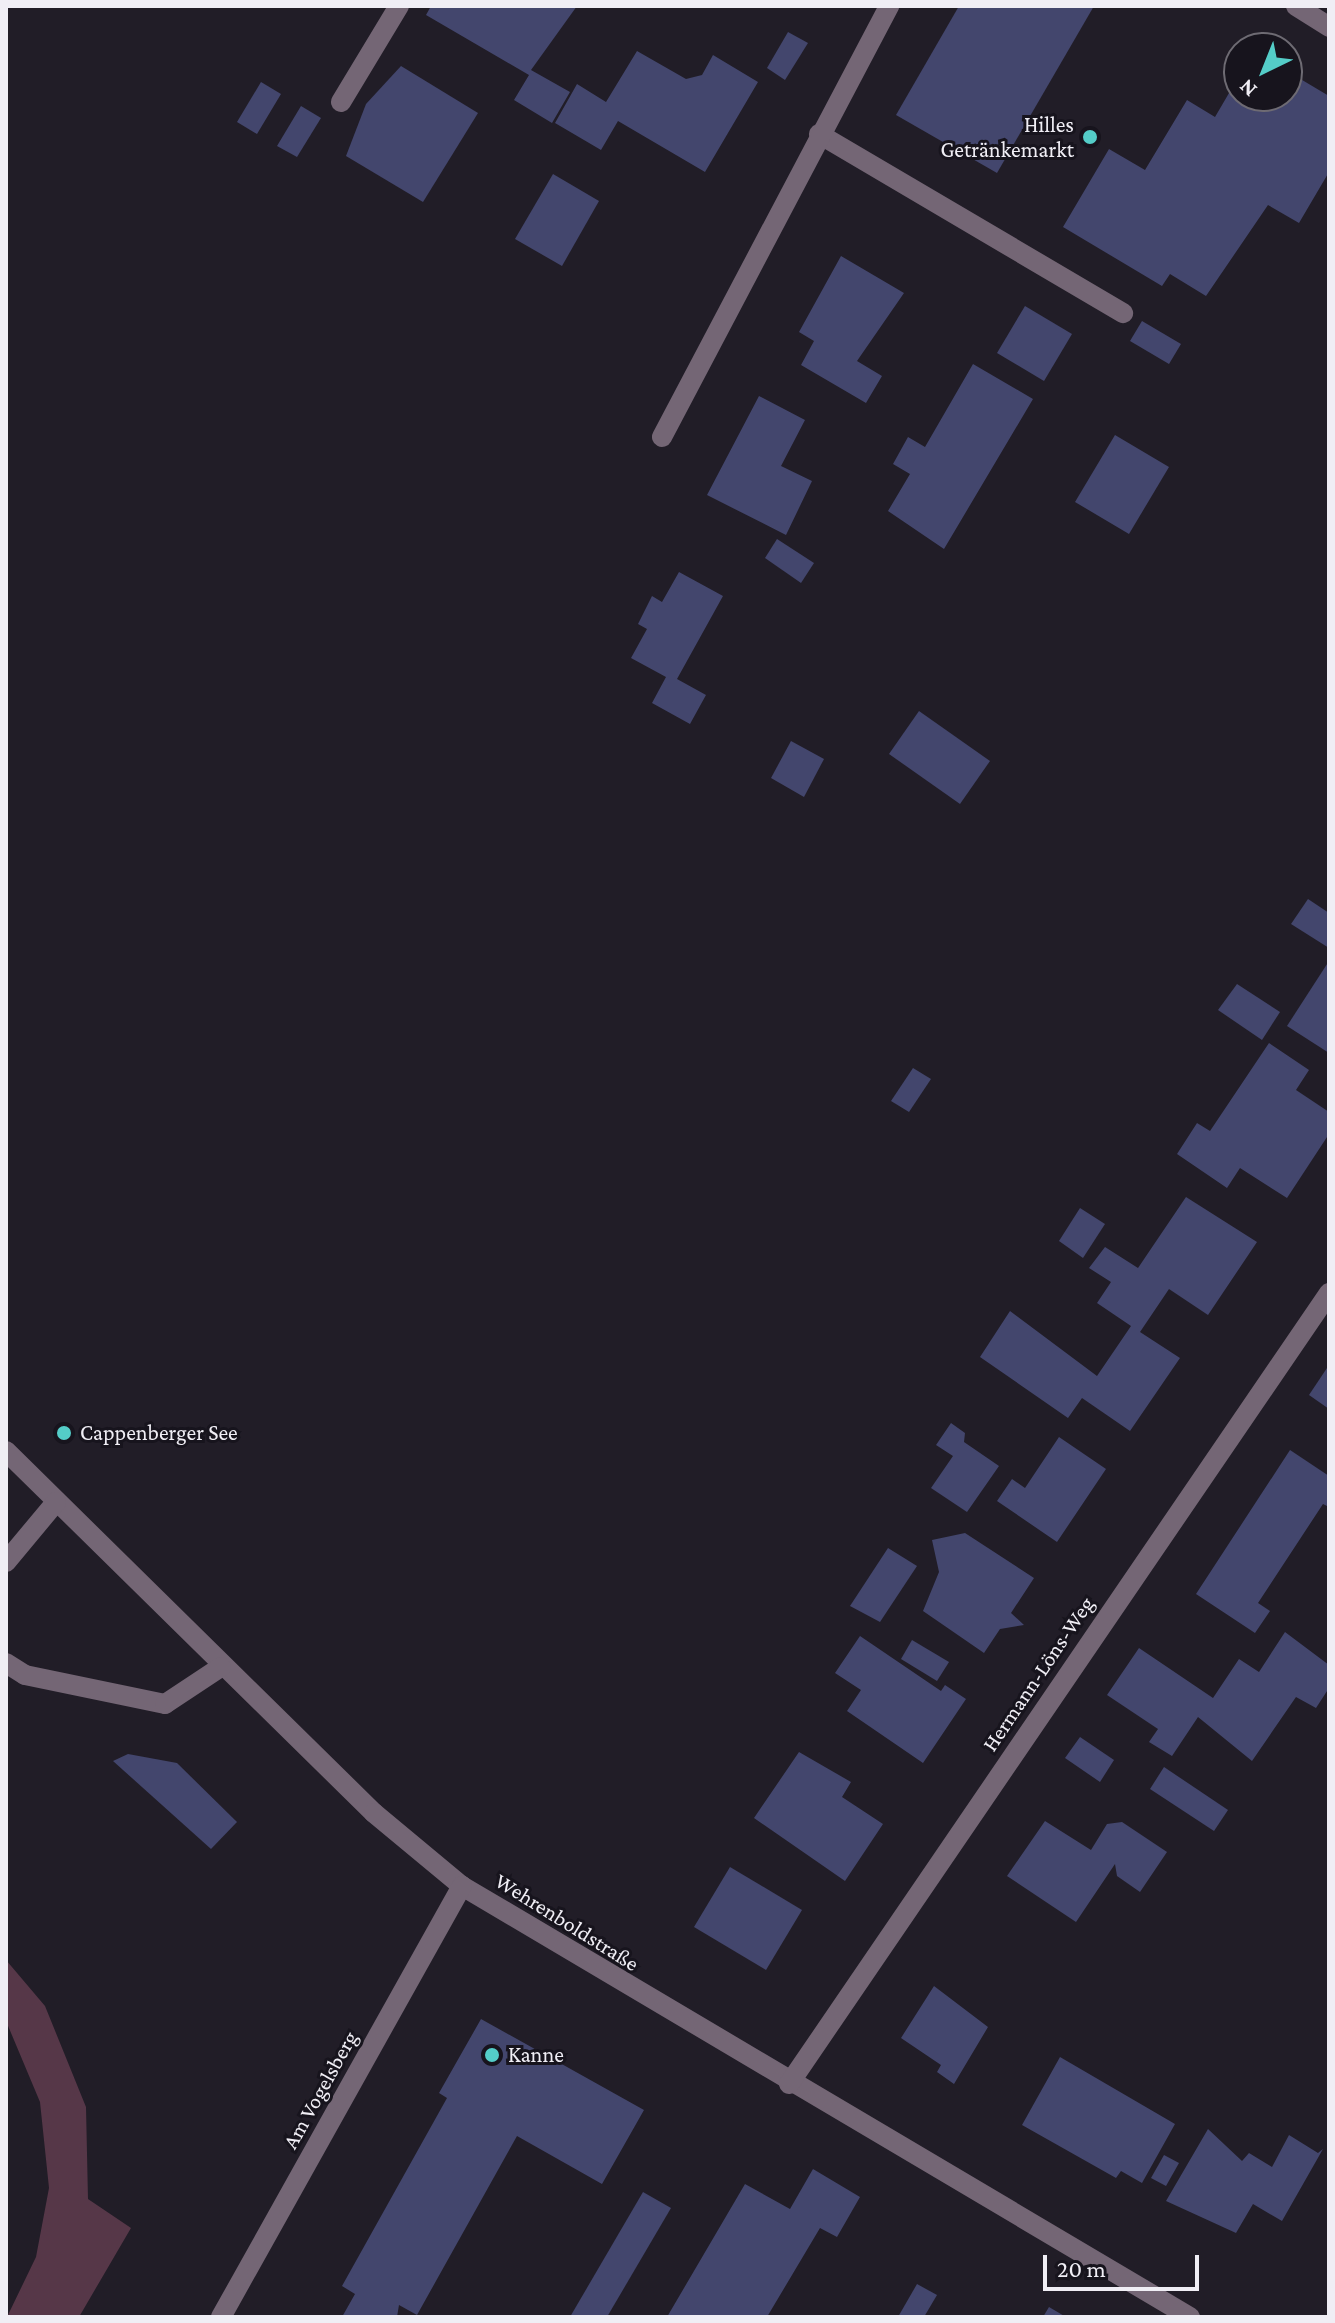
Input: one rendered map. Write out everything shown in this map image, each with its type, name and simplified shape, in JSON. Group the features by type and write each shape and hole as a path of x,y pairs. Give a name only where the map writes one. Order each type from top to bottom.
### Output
{"street":[{"path":"341,102 399,6"},
{"path":"662,437 889,6"},
{"path":"1296,6 1329,27"},
{"path":"819,134 1123,313"},
{"name":"Hermann-Löns-Weg","path":"789,2084 1329,1293"},
{"name":"Wehrenboldstraße","path":"6,1451 221,1667 462,1886 789,2084 1190,2317"},
{"path":"6,1562 56,1502"},
{"path":"6,1663 25,1675 165,1704 221,1667"},
{"name":"Am Vogelsberg","path":"221,2317 462,1886"}],"shaded area":[{"path":"6,1960 45,2006 86,2107 88,2199 131,2228 79,2317 7,2317 36,2257 49,2188 40,2102 6,2021"}],"building":[{"path":"431,6 577,6 531,70 570,92 552,123 514,100 529,75 426,15"},
{"path":"959,6 1094,6 997,173 896,115"},
{"path":"788,32 808,43 785,80 767,68"},
{"path":"637,51 686,79 702,75 713,55 758,82 705,172 618,121 601,150 555,123 577,84 606,102"},
{"path":"401,66 478,113 423,202 346,156 366,104"},
{"path":"1303,81 1329,96 1329,172 1299,223 1268,205 1206,296 1170,274 1162,286 1063,227 1109,149 1145,170 1187,100 1215,117 1223,103 1223,112 1303,112"},
{"path":"261,82 281,94 257,134 237,122"},
{"path":"301,106 321,118 297,157 277,146"},
{"path":"553,174 599,201 562,266 515,239"},
{"path":"841,256 904,293 857,361 882,376 866,403 801,365 814,341 799,332"},
{"path":"1025,306 1072,334 1044,381 997,353"},
{"path":"1142,321 1181,344 1169,364 1130,341"},
{"path":"973,364 1033,399 944,549 888,511 910,474 893,464 908,437 925,447"},
{"path":"759,396 805,420 781,466 812,481 786,535 707,495"},
{"path":"1115,435 1169,467 1129,534 1075,502"},
{"path":"777,539 814,563 801,583 765,558"},
{"path":"679,572 723,596 677,679 706,695 690,724 652,703 666,677 631,658 647,629 638,624 652,596 662,602"},
{"path":"919,711 990,761 960,804 889,754"},
{"path":"791,741 824,759 804,797 771,778"},
{"path":"1308,899 1329,913 1329,948 1291,924"},
{"path":"1329,961 1329,1053 1287,1026"},
{"path":"1237,984 1280,1012 1262,1040 1218,1010"},
{"path":"1269,1043 1309,1070 1296,1090 1329,1112 1329,1134 1287,1198 1240,1168 1227,1188 1177,1154 1197,1123 1210,1131"},
{"path":"913,1068 931,1079 909,1112 891,1101"},
{"path":"1186,1197 1257,1242 1208,1315 1169,1289 1140,1332 1180,1358 1130,1431 1082,1398 1068,1418 980,1357 1010,1311 1097,1376 1131,1326 1097,1303 1111,1282 1089,1268 1105,1247 1138,1268"},
{"path":"1080,1208 1105,1224 1083,1258 1059,1241"},
{"path":"1329,1365 1329,1409 1309,1395"},
{"path":"951,1423 965,1433 964,1442 999,1466 967,1512 931,1488 953,1456 936,1445"},
{"path":"1059,1437 1106,1469 1057,1542 997,1501 1012,1479 1025,1488"},
{"path":"1290,1450 1329,1476 1329,1507 1323,1504 1258,1603 1270,1611 1255,1633 1196,1594"},
{"path":"965,1533 1034,1578 1011,1613 1024,1625 1000,1629 984,1653 923,1611 939,1572 932,1540"},
{"path":"888,1548 917,1566 880,1622 850,1606"},
{"path":"1285,1632 1329,1665 1329,1688 1316,1708 1296,1697 1252,1761 1198,1717 1172,1756 1149,1742 1158,1729 1107,1695 1139,1648 1213,1698 1239,1659 1259,1672"},
{"path":"860,1636 941,1691 945,1685 966,1699 923,1763 847,1711 861,1690 835,1673"},
{"path":"912,1640 949,1662 937,1681 901,1659"},
{"path":"1080,1737 1114,1760 1100,1782 1065,1758"},
{"path":"799,1752 851,1782 842,1797 883,1824 845,1881 754,1818"},
{"path":"128,1754 177,1763 237,1822 211,1849 113,1761"},
{"path":"1164,1767 1228,1810 1214,1831 1150,1789"},
{"path":"1045,1821 1091,1850 1107,1824 1122,1822 1167,1852 1140,1892 1117,1876 1115,1864 1076,1922 1007,1876"},
{"path":"730,1867 802,1910 766,1970 694,1927"},
{"path":"934,1986 988,2027 954,2084 937,2072 941,2065 901,2038"},
{"path":"481,2019 644,2110 602,2184 517,2136 417,2315 399,2305 397,2317 342,2317 355,2294 342,2286 447,2098 439,2093"},
{"path":"1060,2057 1175,2124 1142,2183 1121,2171 1116,2178 1022,2125"},
{"path":"1208,2129 1242,2161 1249,2153 1272,2167 1289,2135 1318,2153 1323,2149 1282,2221 1253,2204 1236,2233 1166,2201"},
{"path":"1164,2155 1179,2163 1166,2186 1151,2178"},
{"path":"813,2169 860,2197 837,2237 820,2228 767,2317 667,2317 745,2184 790,2209"},
{"path":"643,2192 671,2208 607,2317 570,2317"},
{"path":"917,2284 937,2295 924,2317 898,2317"},
{"path":"1049,2307 1066,2317 1043,2317"}],"place":[{"name":"Hilles Getränkemarkt","path":"1090,137"},
{"name":"Cappenberger See","path":"64,1433"},
{"name":"Kanne","path":"492,2055"}]}
